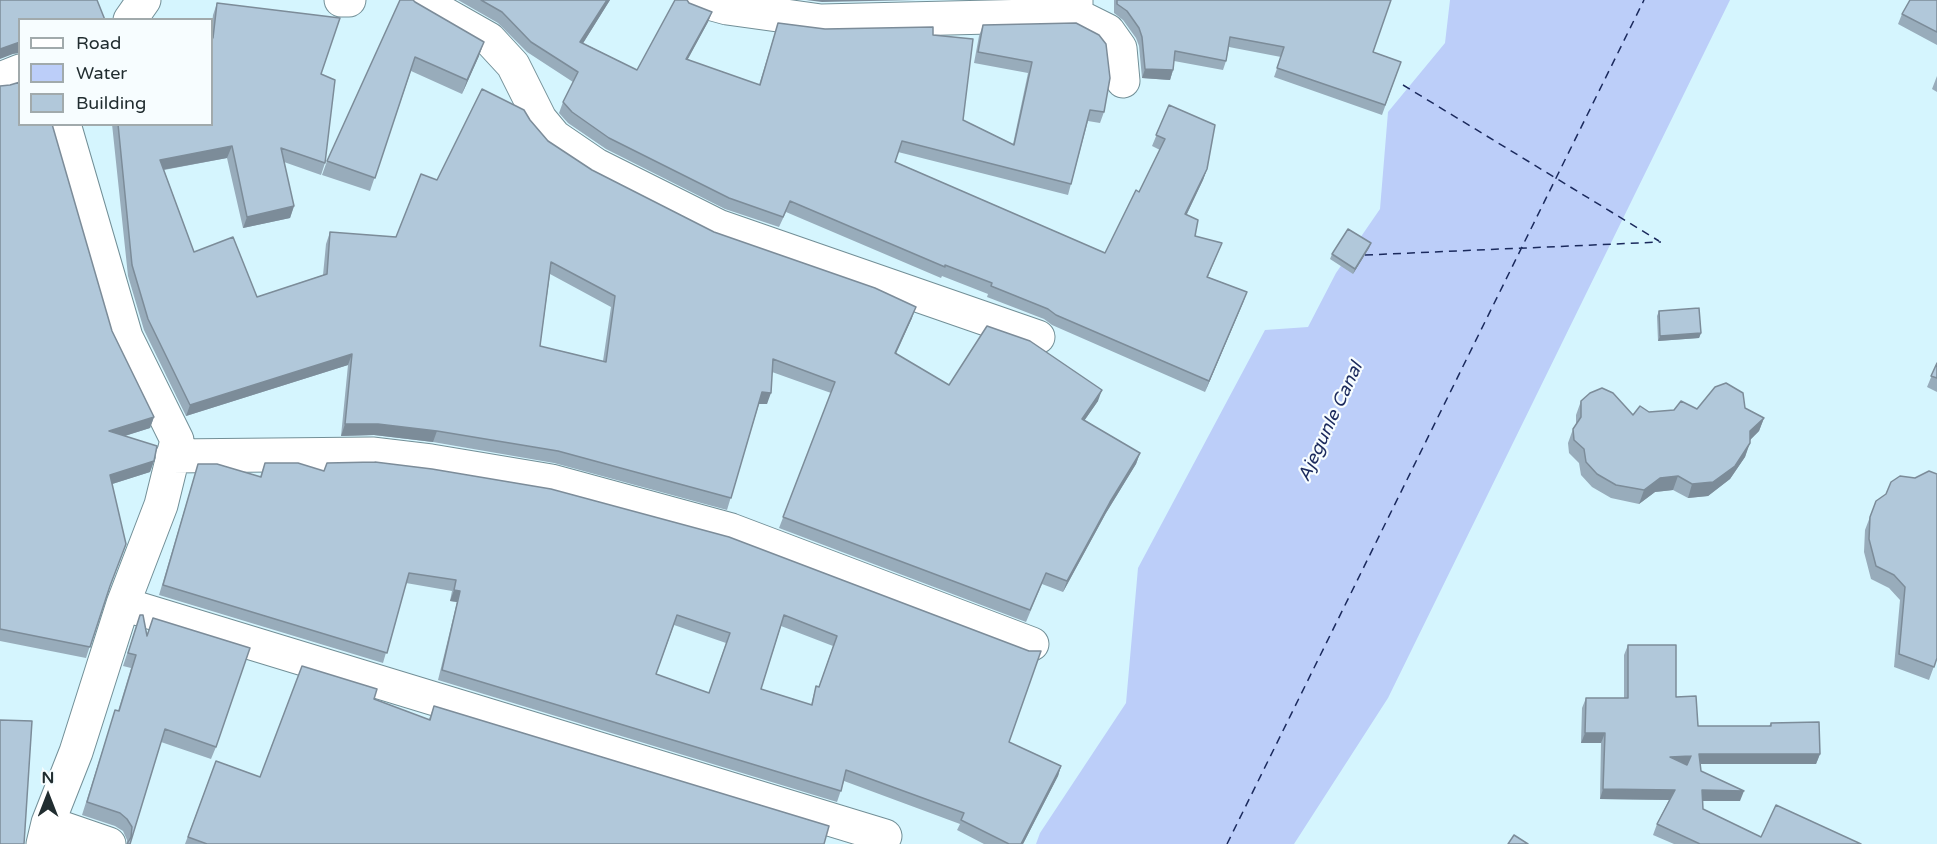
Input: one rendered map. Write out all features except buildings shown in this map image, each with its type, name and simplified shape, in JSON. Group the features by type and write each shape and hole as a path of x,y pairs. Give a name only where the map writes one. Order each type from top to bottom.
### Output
{"street":[{"path":"131,18 144,0"},
{"path":"420,0 489,39 513,65 540,118 555,137 596,165 718,226 1038,337"},
{"path":"698,0 728,8 821,21 1076,8 1108,31 1120,48 1123,81"},
{"path":"0,79 18,71"},
{"path":"65,126 126,337 177,440 161,506 123,604 76,752 46,833 109,844"},
{"path":"172,456 372,454 431,461 551,481 731,530 1032,644"},
{"path":"123,604 885,836"}],"water":[{"name":"Ajegunle Canal","path":"1450,0 1730,0 1388,698 1294,844 1036,844 1040,833 1126,703 1138,568 1265,330 1308,327 1336,273 1380,209 1388,112 1445,43"}],"ferry route":[{"path":"1227,844 1644,0"},
{"path":"1403,85 1659,241"},
{"path":"1365,255 1661,242"}]}
